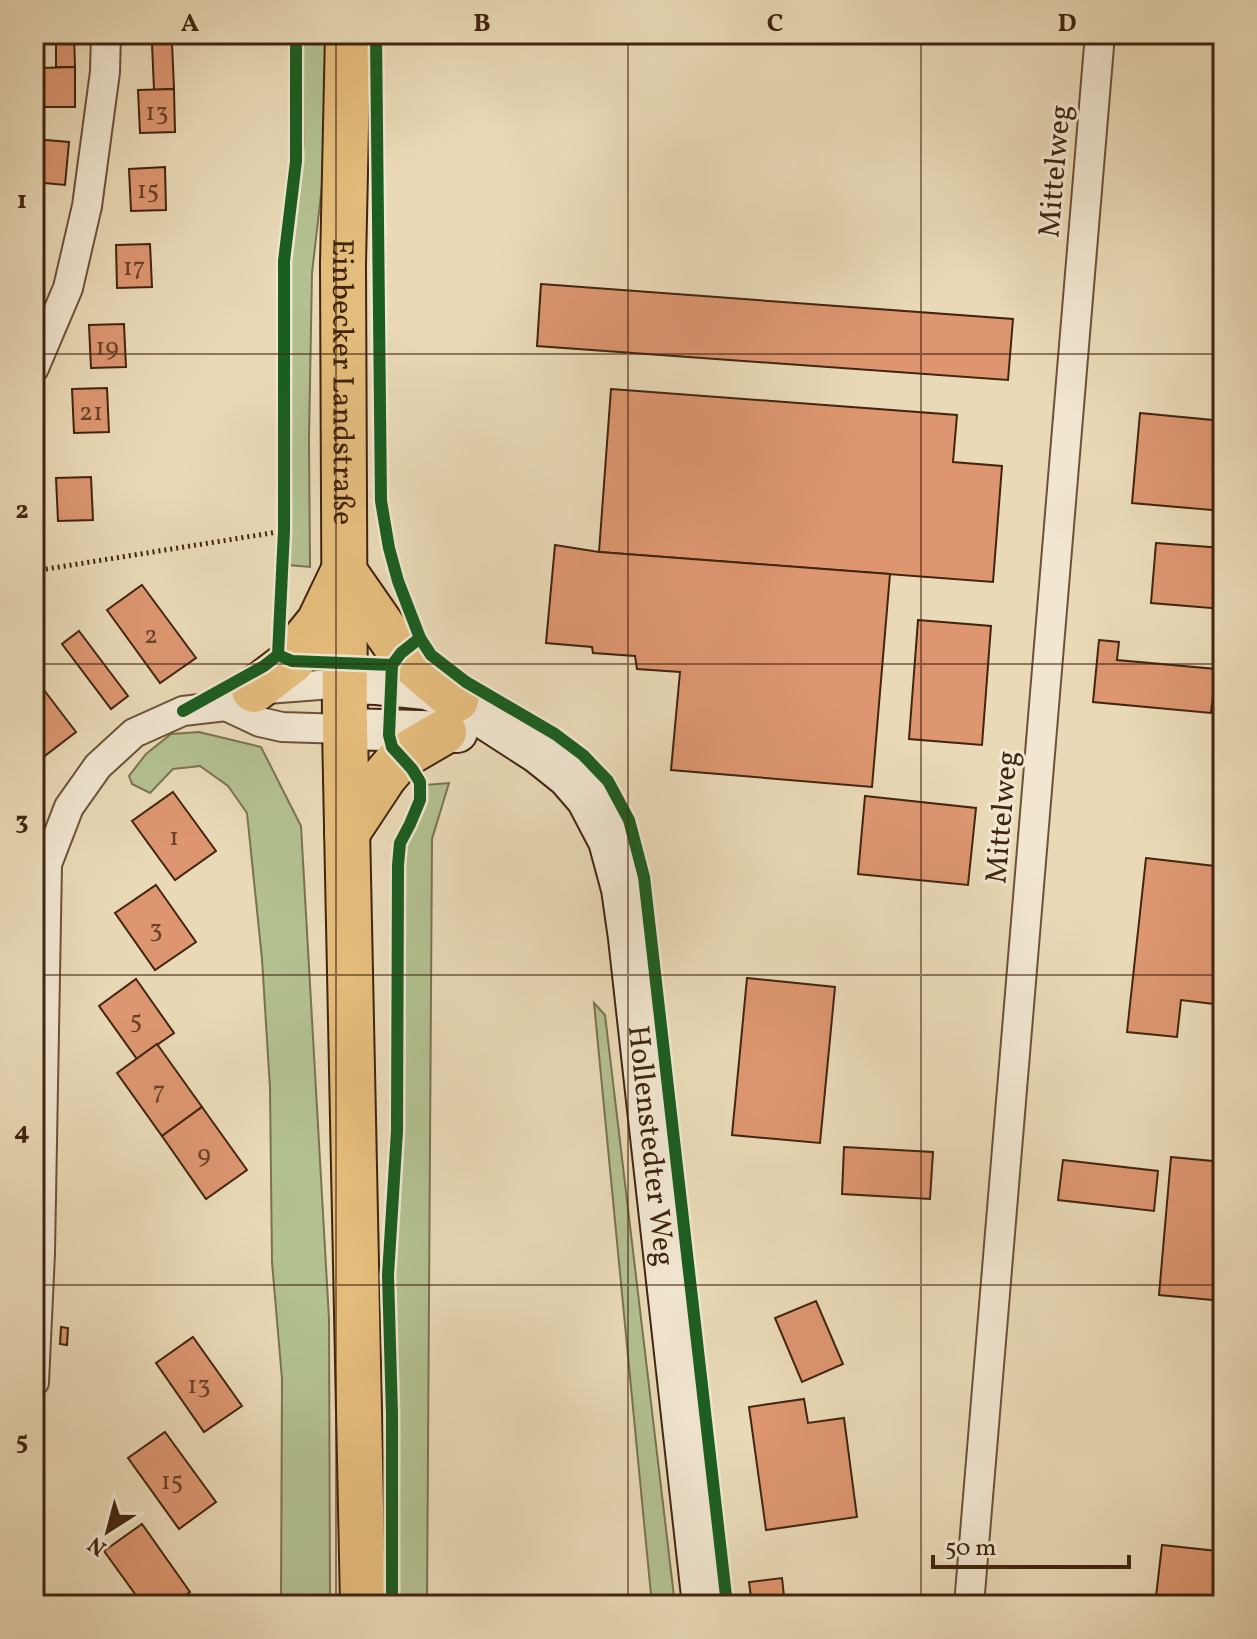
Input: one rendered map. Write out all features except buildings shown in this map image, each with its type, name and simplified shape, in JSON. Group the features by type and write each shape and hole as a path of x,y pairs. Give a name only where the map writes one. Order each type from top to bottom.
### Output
{"main road":[{"name":"Einbecker Landstraße","path":"348,34 343,264 345,729 363,1605"},
{"path":"240,698 292,661 319,622 344,571 450,716"},
{"path":"345,683 426,689 450,716"},
{"path":"345,729 390,729 450,716"},
{"path":"347,833 401,757 450,716"},
{"name":"Hollenstedter Weg","path":"450,716 506,733 538,753 568,777 587,799 609,841 622,889 703,1605"}],"street":[{"path":"34,368 68,288 87,206 105,72 106,34"},
{"name":"Mittelweg","path":"969,1605 1100,34"},
{"path":"34,1382 47,864 69,807 98,766 134,733 183,711 240,698 345,683"},
{"path":"240,698 260,722 282,727 345,729"}],"path":[{"path":"283,546 284,515"},
{"path":"34,571 284,531"}],"green space":[{"path":"303,34 331,34 325,160 312,273 310,567 288,565 287,339 290,244 304,144"},
{"path":"199,732 261,747 301,826 329,1319 330,1605 281,1605 282,1379 272,1262 270,1088 262,959 247,813 228,786 200,766 173,769 150,793 132,784 129,776 146,754 171,734"},
{"path":"449,783 432,839 427,1605 397,1605 393,1272 402,1089 404,856 408,839 418,822 425,785"},
{"path":"594,1003 605,1015 675,1605 652,1605"}],"cycle path":[{"path":"183,711 278,655 284,531 284,261 296,161 296,34"},
{"path":"376,34 381,501 389,548 420,638 431,655 466,682 555,734 583,755 608,781 629,820 644,877 727,1605"},
{"path":"392,1605 388,1275 397,1131 398,865 400,843 420,800 420,782 392,747 389,735 392,665 420,638"},
{"path":"278,655 292,661 392,665"}]}
